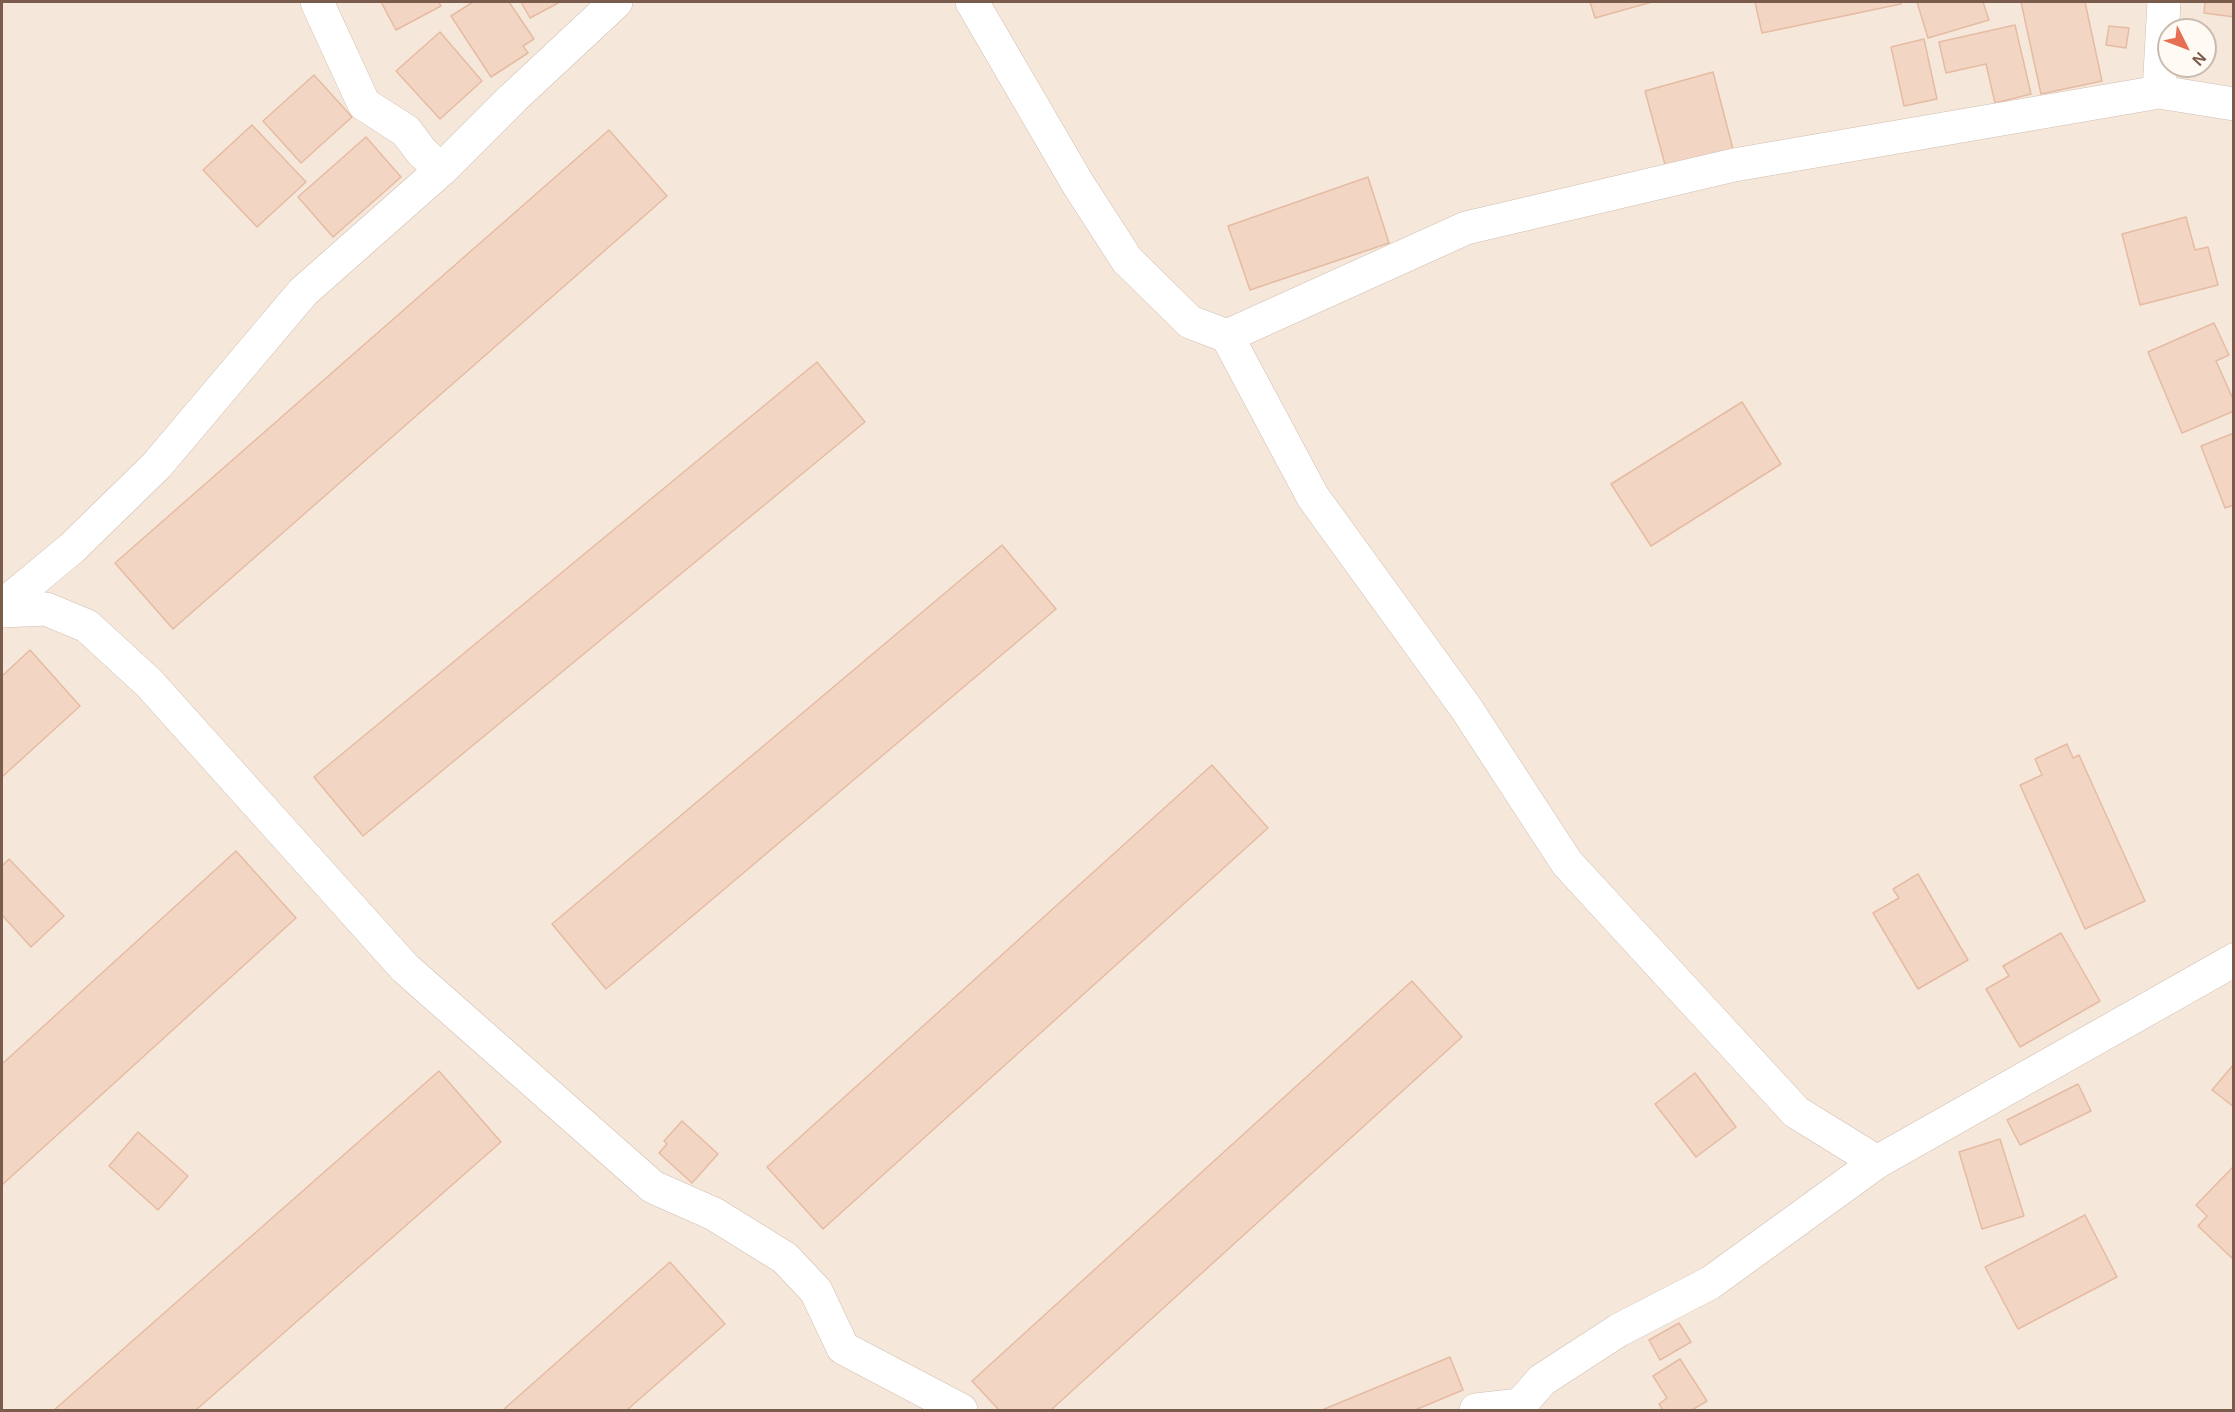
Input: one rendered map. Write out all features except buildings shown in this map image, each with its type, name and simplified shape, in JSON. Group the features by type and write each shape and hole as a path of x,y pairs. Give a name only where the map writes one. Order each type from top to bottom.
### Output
{"street":[{"path":"317,2 364,104 406,131 421,152 441,170"},
{"path":"2,606 72,548 157,465 303,292 441,170 513,98 616,2"},
{"path":"972,2 1078,184 1127,260 1190,322 1227,336 1313,497 1466,708 1567,863 1797,1112 1877,1162"},
{"path":"2159,92 2164,2"},
{"path":"1227,336 1466,228 1734,165 2159,92 2234,104"},
{"path":"2,611 46,609 87,626 149,683 405,968 653,1187 714,1214 785,1258 816,1291 843,1348 961,1410"},
{"path":"1476,1410 1520,1405 1542,1380 1620,1330 1710,1283 1877,1162 2234,960"}],"shaded area":[{"path":"2,2 2233,2 2233,1410 2,1410"}]}
